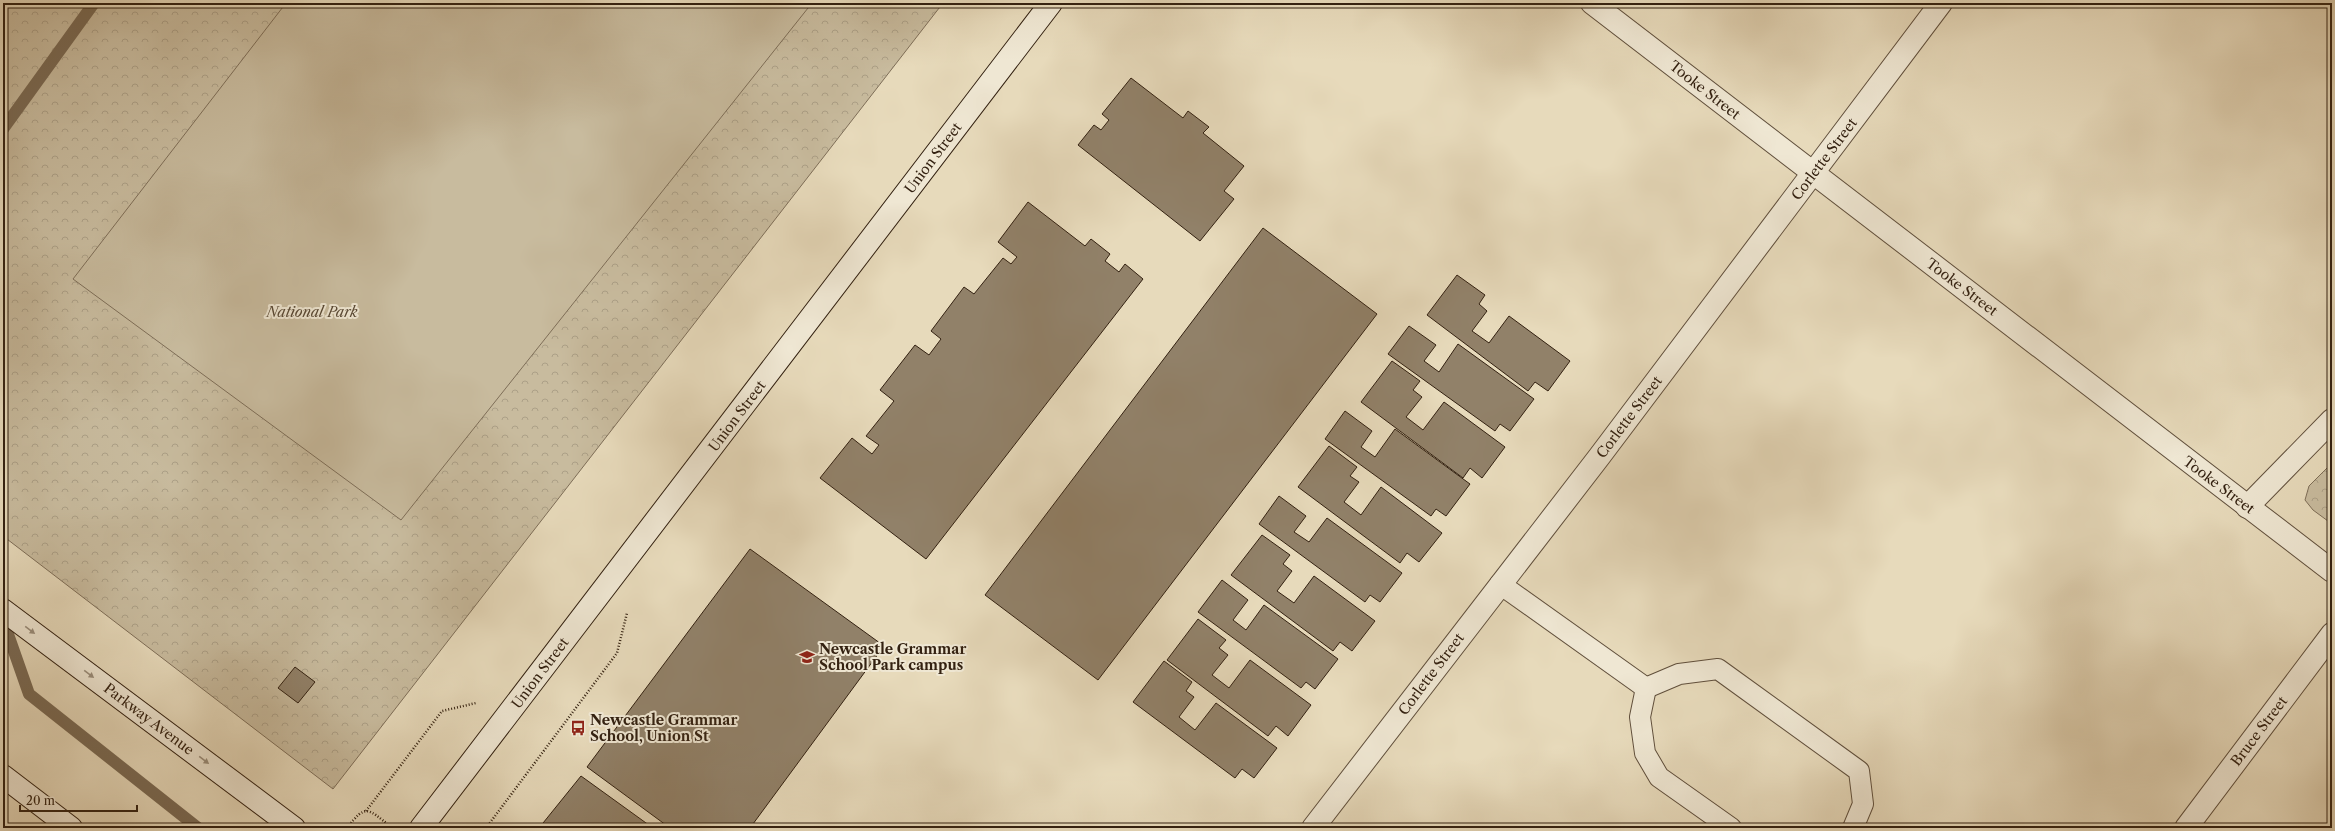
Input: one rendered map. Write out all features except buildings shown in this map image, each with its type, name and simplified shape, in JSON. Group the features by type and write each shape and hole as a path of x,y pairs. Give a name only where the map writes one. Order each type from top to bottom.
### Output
{"street":[{"name":"Union Street","path":"421,828 1051,3"},
{"name":"Tooke Street","path":"1592,3 2332,571"},
{"name":"Corlette Street","path":"1313,828 1599,457 1814,174 1941,3"},
{"path":"2247,507 2332,420"},
{"name":"Parkway Avenue","path":"3,610 294,828"},
{"name":"Bruce Street","path":"2186,828 2332,634"},
{"path":"3,776 71,828"}],"lane":[{"path":"1500,584 1646,688"},
{"path":"1646,688 1679,674 1718,669 1859,771 1863,804 1853,828"},
{"path":"1646,688 1640,718 1645,753 1659,777 1731,828"}],"path":[{"path":"486,828 617,654"},
{"path":"366,810 442,711"},
{"path":"347,828 359,812 366,810 372,812 392,828"}],"green space":[{"name":"National Park","path":"3,3 943,3 333,789 3,536"},
{"path":"286,3 812,3 401,520 73,279"},
{"path":"2332,463 2332,524 2313,510 2305,500 2309,486"}],"waterway":[{"path":"3,129 94,3"},
{"path":"3,620 29,694 198,828"}],"place":[{"name":"Newcastle Grammar School Park campus","path":"807,657"},
{"name":"Newcastle Grammar School, Union St","path":"578,728"}]}
